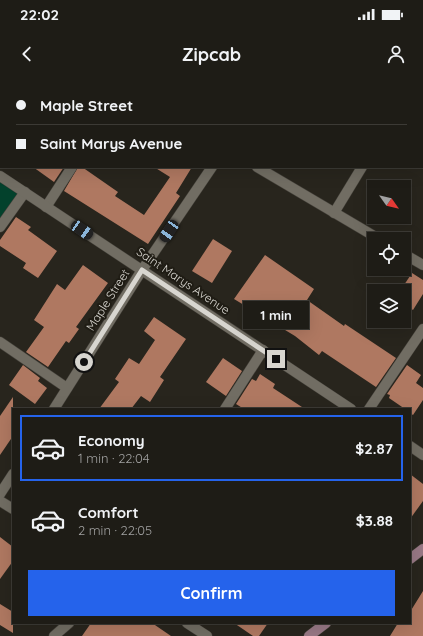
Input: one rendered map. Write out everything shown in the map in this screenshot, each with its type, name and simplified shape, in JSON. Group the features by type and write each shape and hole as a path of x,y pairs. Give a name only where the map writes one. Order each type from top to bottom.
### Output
{"main road":[{"path":"411,558 423,549"},
{"path":"309,636 320,625"}],"street":[{"path":"46,206 71,168"},
{"name":"Maple Street","path":"55,408 142,270 211,168"},
{"path":"259,168 367,232"},
{"path":"334,213 361,168"},
{"name":"Saint Marys Avenue","path":"0,176 350,408"},
{"path":"0,227 25,192"},
{"path":"411,258 423,265"},
{"path":"370,408 423,329"},
{"path":"0,342 67,388"},
{"path":"226,408 263,350"},
{"path":"411,447 423,454"},
{"path":"0,494 12,476"},
{"path":"0,501 12,508"},
{"path":"54,636 68,624"},
{"path":"189,624 207,636"}],"green space":[{"path":"0,176 25,192 0,227"}],"building":[{"path":"34,168 63,168 54,182"},
{"path":"77,168 83,168 118,192 115,196 144,215 170,177 156,168 191,168 176,193 180,196 148,244 64,191"},
{"path":"16,217 31,227 28,230 57,251 38,278 23,268 26,263 0,246 0,240"},
{"path":"213,239 232,251 212,283 192,271"},
{"path":"265,255 314,289 307,300 344,326 345,324 396,358 376,387 322,351 319,355 295,336 234,299"},
{"path":"83,265 108,283 76,327 79,329 69,343 66,341 48,367 26,352 44,327 34,320 57,284 65,290"},
{"path":"412,273 423,280 423,294 413,310 411,309 411,284 405,284"},
{"path":"154,317 186,339 160,377 164,380 150,402 141,396 132,408 100,408 119,382 115,379 129,358 139,364 155,340 144,331"},
{"path":"223,358 242,371 226,396 206,382"},
{"path":"23,365 40,378 38,381 47,388 35,404 9,385"},
{"path":"407,365 421,375 416,383 423,388 423,400 413,415 411,414 411,408 404,408 389,398 390,395 387,394"},
{"path":"260,374 275,384 273,388 303,408 242,408 236,404 252,379 256,381"},
{"path":"13,397 12,437 0,455 0,416"},
{"path":"411,475 423,484 423,501 411,518"},
{"path":"0,537 12,546 12,562 0,579"},
{"path":"423,591 423,636 390,636 397,624 411,624 411,610"},
{"path":"0,604 12,611 13,633 0,625"},
{"path":"90,624 153,624 171,636 82,636"},
{"path":"235,624 267,624 259,636 253,636"}],"route":[{"path":"84,362 142,270 276,359"}]}
